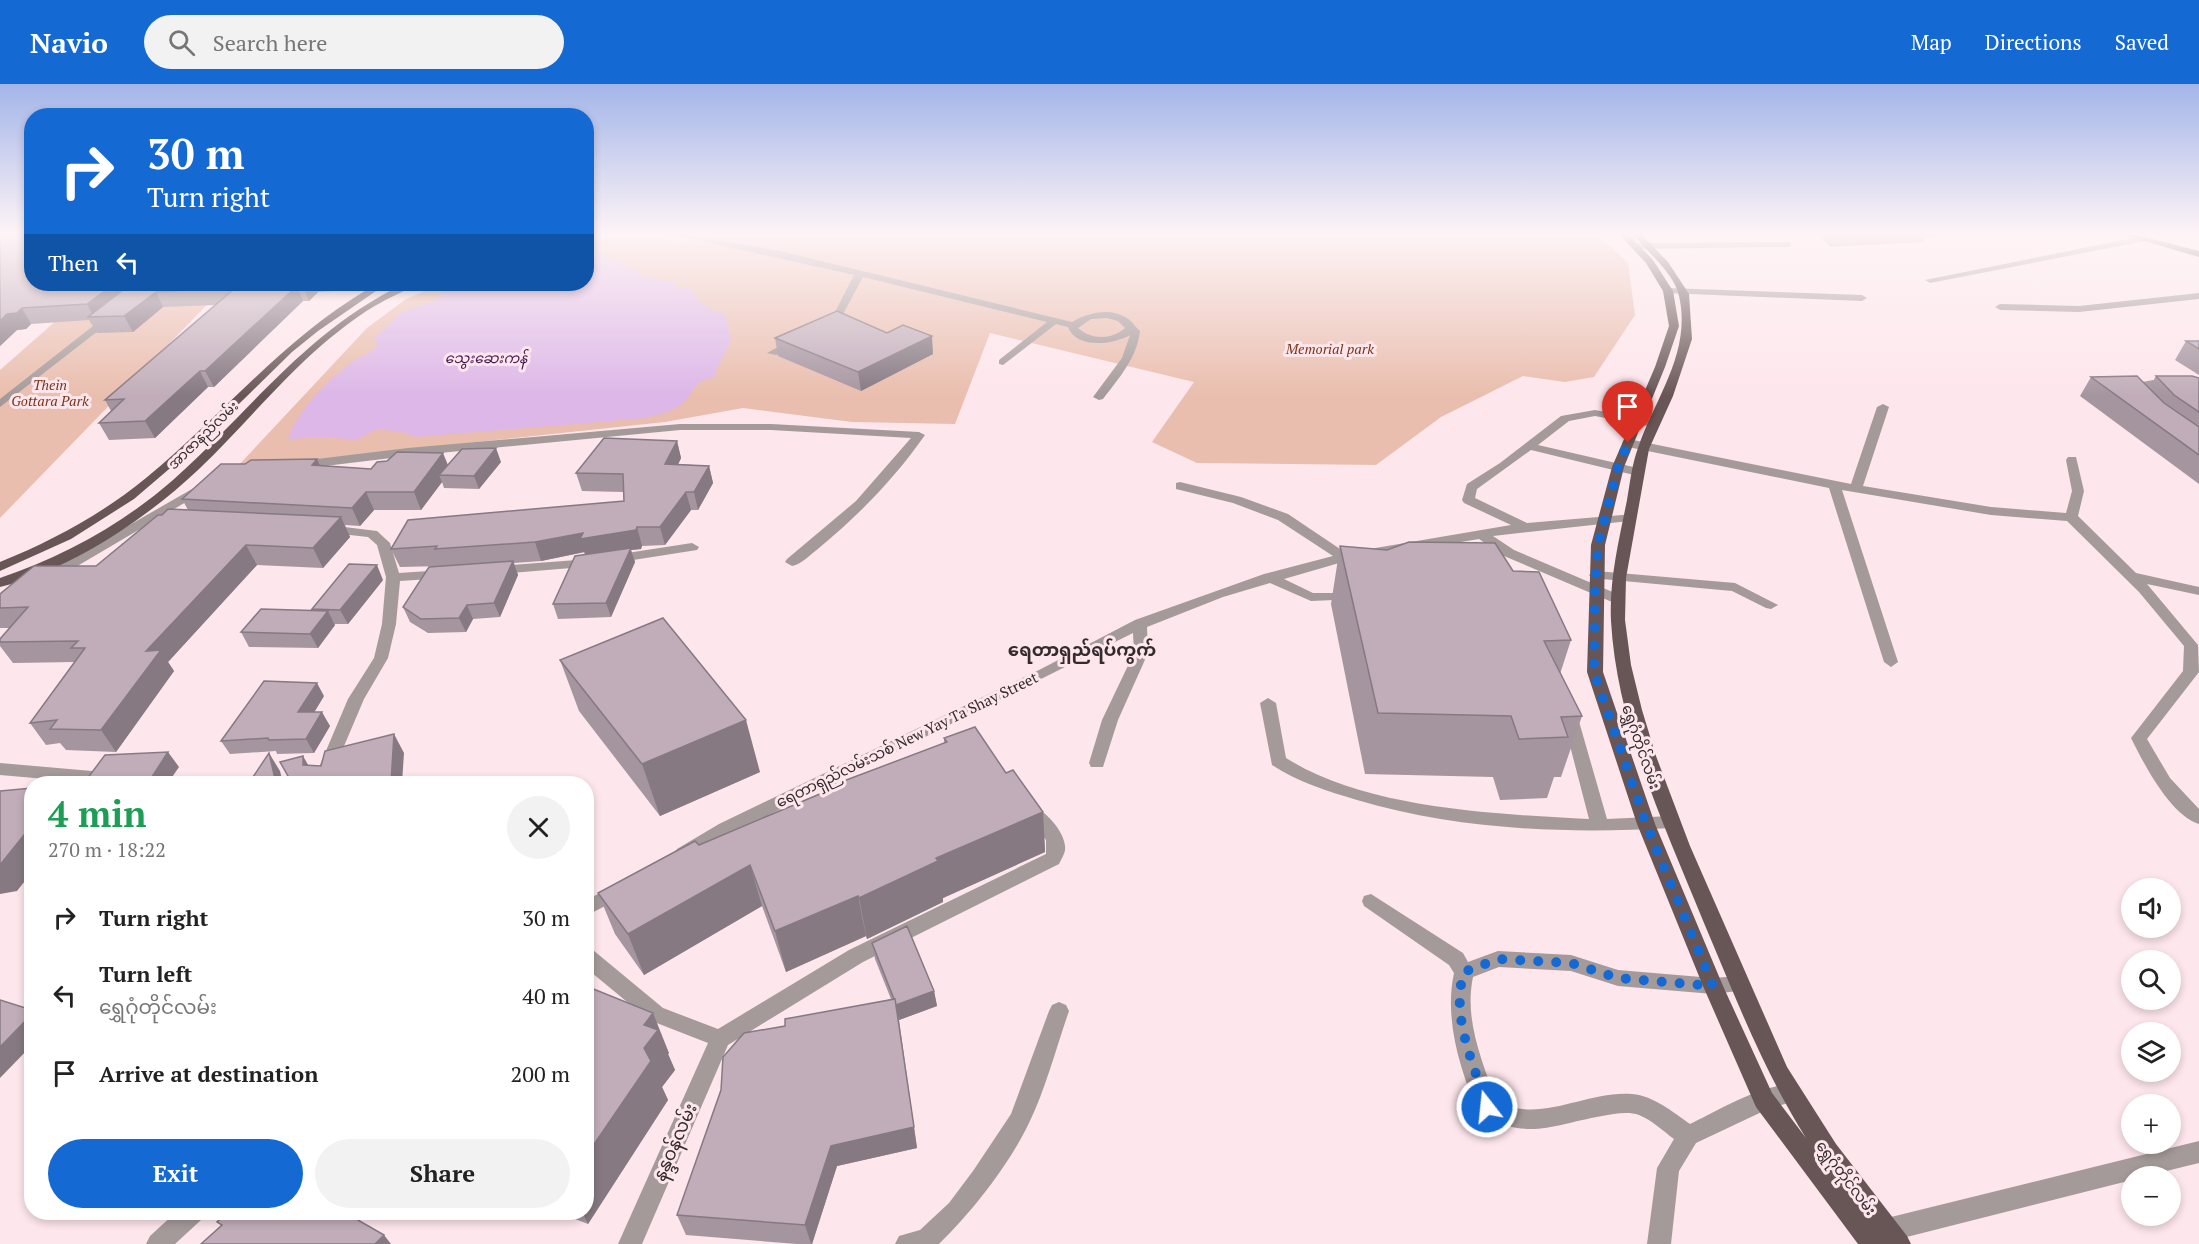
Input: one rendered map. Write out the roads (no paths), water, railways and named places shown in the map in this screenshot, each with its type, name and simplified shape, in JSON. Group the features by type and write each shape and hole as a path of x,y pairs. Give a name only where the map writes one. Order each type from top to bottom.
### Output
{"main road":[{"name":"ရွှေဂုံတိုင်လမ်း","path":"1673,288 1675,291 1674,326 1636,446 1618,467 1598,545 1595,583 1594,672 1646,824 1713,986 1764,1100 1886,1239"},
{"name":"အာဇာနည်လမ်း","path":"0,567 74,533 129,497 165,468 260,374 315,326 340,308 370,291"},
{"name":"အာဇာနည်လမ်း","path":"0,583 101,535 145,506 193,468 287,372 357,310 384,291"},
{"path":"260,374 287,372"},
{"name":"ရွှေဂုံတိုင်လမ်း","path":"1636,446 1638,472 1618,578 1617,599 1629,696 1671,822 1739,984 1790,1093 1886,1239"},
{"path":"165,468 193,468"}],"street":[{"path":"813,334 839,314 852,288"},
{"path":"923,288 1073,325 1089,316 1107,315 1122,319 1130,326 1130,329 1135,331 1135,342 1125,362 1099,397"},
{"path":"1675,291 1862,298"},
{"path":"2000,307 2079,309 2199,296"},
{"path":"0,404 120,309"},
{"path":"1003,362 1055,320"},
{"path":"1073,325 1075,332 1096,339 1121,336 1130,329"},
{"path":"772,353 802,339"},
{"path":"2136,397 2129,390 2152,383 2187,389 2199,395"},
{"path":"1856,489 1883,407"},
{"path":"1525,527 1468,500 1471,487 1565,418 1594,413 1645,422"},
{"path":"290,466 408,452 680,427 771,427 919,435 894,470 834,528 792,562"},
{"path":"1528,446 1638,472"},
{"path":"1636,446 1856,489 1991,511 2071,517 2195,646 2190,672 2139,738 2155,770 2187,809 2199,818"},
{"path":"2071,517 2078,491 2072,459"},
{"path":"17,576 69,565 210,483"},
{"path":"1834,485 1891,662"},
{"path":"1180,486 1237,500 1282,517 1344,557"},
{"name":"ရေတာရှည်လမ်းသစ် New Yay Ta Shay Street","path":"666,863 725,829 956,723 1140,623 1269,577 1344,557 1525,527 1629,517"},
{"path":"147,521 170,522"},
{"path":"311,529 372,534 383,543 393,577 388,624 381,658 356,699 325,776"},
{"path":"1482,535 1522,559 1595,583 1617,599"},
{"path":"480,572 583,564 692,547"},
{"path":"1509,574 1522,559"},
{"path":"393,577 459,574"},
{"path":"2130,576 2199,591"},
{"path":"1269,577 1311,597 1366,595"},
{"path":"1595,583 1618,578 1735,587 1771,605"},
{"path":"1097,764 1110,720 1141,653 1140,623"},
{"path":"1268,703 1278,761 1299,775 1386,804 1479,820 1600,826 1671,822"},
{"path":"1567,704 1584,757 1600,826"},
{"path":"0,770 79,776"},
{"path":"594,963 656,1014 720,1039 856,956 1053,859 1058,851 1058,842 1020,798"},
{"path":"594,904 636,880"},
{"path":"1371,901 1456,959 1464,972 1458,991 1459,1013 1487,1107 1498,1116 1515,1120 1559,1117 1607,1106 1633,1104 1653,1112 1688,1136"},
{"path":"1464,972 1498,959 1571,963 1618,978 1713,986 1739,984"},
{"path":"907,1244 926,1240 957,1211 981,1179 1020,1119 1059,1011"},
{"name":"နန္ဒဝန်လမ်း","path":"635,1243 720,1039"},
{"path":"1659,1244 1668,1168 1688,1136 1764,1100 1790,1093"},
{"path":"1886,1239 2199,1152"},
{"path":"158,1244 184,1220"}],"water":[{"name":"သွေးဆေးကန်","path":"686,288 691,289 704,306 725,314 731,341 716,370 716,377 697,385 675,408 646,418 416,437 402,432 377,429 357,440 327,437 288,439 312,399 347,366 375,348 378,345 374,339 400,313 439,299 445,291"}],"district":[{"name":"ရေတာရှည်ရပ်ကွက်","path":"1082,650"}],"park label":[{"name":"Memorial park","path":"1330,349"},
{"name":"Thein Gottara Park","path":"50,394"}]}
